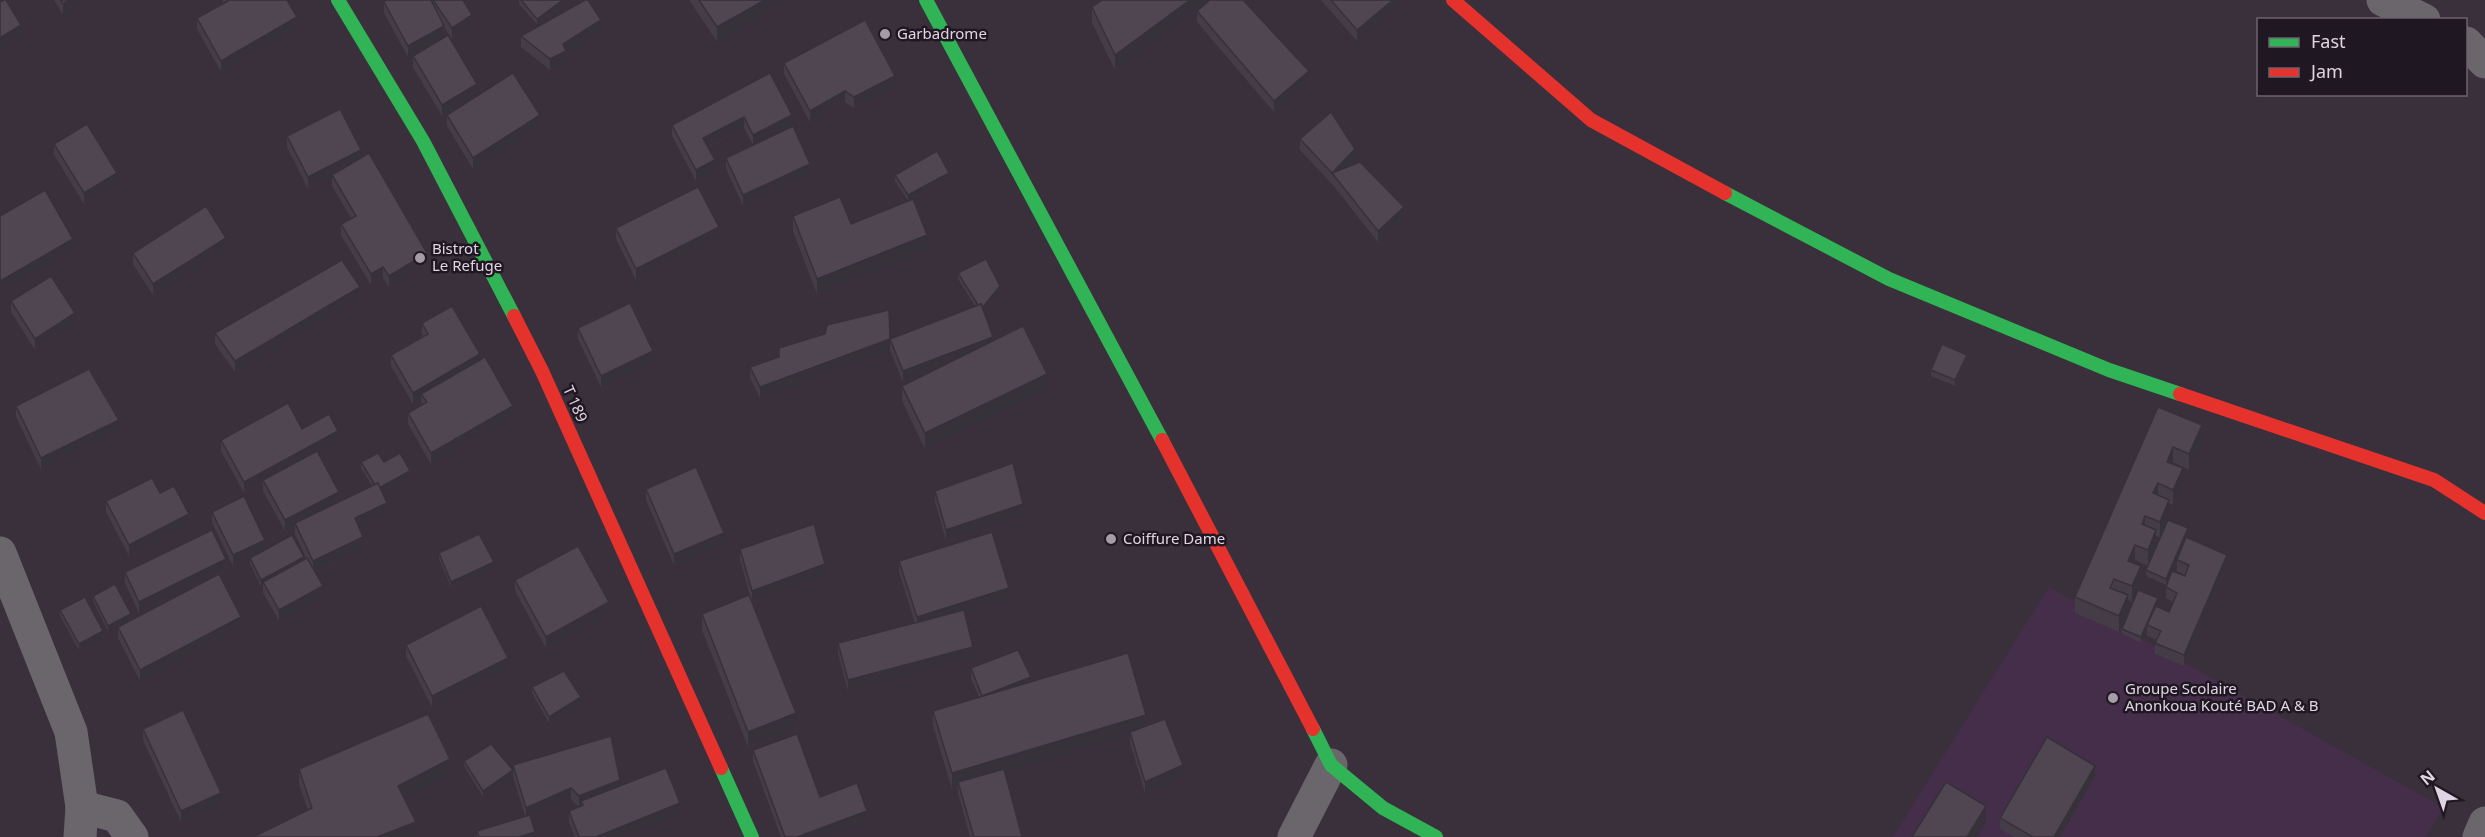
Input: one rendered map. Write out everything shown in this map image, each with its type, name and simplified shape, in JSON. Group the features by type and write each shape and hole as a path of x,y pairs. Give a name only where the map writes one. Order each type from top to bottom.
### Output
{"street":[{"name":"T 189","path":"338,0 423,141 542,371 752,837"},
{"path":"926,0 1243,592 1331,765 1383,808 1436,837"},
{"path":"1453,0 1591,120 1860,265 2109,370 2434,480 2485,513"},
{"path":"2383,0 2420,18"},
{"path":"2467,44 2485,62"},
{"path":"0,553 71,732 81,822 117,816 132,837"},
{"path":"1294,837 1331,765"},
{"path":"2479,837 2485,823"}],"shaded area":[{"name":"Groupe Scolaire Anonkoua Kouté BAD A & B","path":"2049,587 2444,808 2425,837 1893,837"}],"building":[{"path":"4,0 21,25 0,38 0,2"},
{"path":"228,0 287,0 297,17 221,61 197,18"},
{"path":"387,0 431,0 444,26 408,46 384,2"},
{"path":"433,0 463,0 472,15 452,28"},
{"path":"521,0 563,0 537,19"},
{"path":"588,0 601,20 563,44 566,51 550,59 521,36"},
{"path":"699,0 765,0 717,27"},
{"path":"1102,0 1190,0 1115,55 1092,7"},
{"path":"1210,0 1243,0 1309,71 1274,101 1197,11"},
{"path":"1331,0 1393,0 1357,30"},
{"path":"865,20 895,76 854,97 845,91 810,111 784,63"},
{"path":"448,35 477,84 442,105 413,56"},
{"path":"513,73 540,115 473,158 447,115"},
{"path":"770,73 792,115 753,135 744,117 703,138 715,160 696,170 672,125"},
{"path":"340,109 361,150 308,177 287,136"},
{"path":"1331,112 1355,149 1332,173 1300,139"},
{"path":"87,124 117,173 84,193 54,144"},
{"path":"793,126 810,164 743,195 726,158"},
{"path":"937,151 949,173 908,195 895,175"},
{"path":"369,153 427,253 389,276 383,267 371,274 341,224 356,216 332,175"},
{"path":"1360,162 1404,207 1378,231 1332,173"},
{"path":"698,187 719,227 636,269 616,228"},
{"path":"45,190 73,239 0,281 0,216"},
{"path":"840,197 851,224 913,199 927,235 817,279 793,216"},
{"path":"206,206 226,238 153,284 133,253"},
{"path":"986,259 1000,286 982,308 958,273"},
{"path":"342,260 360,287 235,361 215,333"},
{"path":"51,276 75,313 35,339 11,301"},
{"path":"630,303 653,351 601,376 578,328"},
{"path":"981,304 993,337 903,371 890,339"},
{"path":"452,306 480,354 413,393 391,355 428,334 422,323"},
{"path":"889,310 890,339 760,387 750,367 779,357 779,348 825,334 827,325"},
{"path":"1023,326 1047,374 925,433 902,386"},
{"path":"1942,344 1967,355 1955,380 1931,370"},
{"path":"485,357 513,406 431,453 408,413 427,402 421,394"},
{"path":"89,369 119,420 41,458 16,406"},
{"path":"288,403 302,429 329,414 338,431 244,482 221,440"},
{"path":"2158,407 2202,425 2189,454 2173,447 2167,462 2183,468 2173,490 2158,483 2153,493 2169,500 2160,522 2145,516 2142,524 2156,530 2148,550 2135,545 2128,561 2141,566 2132,586 2114,579 2110,588 2128,595 2119,616 2075,597"},
{"path":"317,451 339,492 285,520 263,480"},
{"path":"378,453 384,462 400,453 410,471 379,488 378,483 375,485 361,462"},
{"path":"1013,463 1023,504 946,530 935,491"},
{"path":"696,467 724,533 674,554 646,489"},
{"path":"152,478 160,493 174,486 189,514 129,545 106,501"},
{"path":"378,483 387,503 355,518 363,537 313,561 295,523"},
{"path":"244,496 265,540 233,555 212,512"},
{"path":"2168,520 2188,528 2166,579 2146,570"},
{"path":"814,524 825,564 752,591 740,549"},
{"path":"212,530 226,559 139,602 125,572"},
{"path":"992,532 1009,588 917,617 899,561"},
{"path":"479,534 494,562 451,582 439,553"},
{"path":"292,535 304,557 261,580 250,558"},
{"path":"2186,537 2227,555 2184,655 2155,643 2161,631 2147,625 2156,606 2169,612 2177,593 2166,587 2172,571 2185,576 2189,565 2177,560"},
{"path":"578,546 609,602 546,637 515,580"},
{"path":"307,558 323,586 279,610 263,582"},
{"path":"219,574 241,617 140,670 118,627"},
{"path":"115,584 131,614 108,626 93,596"},
{"path":"2138,590 2158,598 2141,637 2122,629"},
{"path":"749,595 796,713 748,732 702,614"},
{"path":"85,597 103,631 79,644 60,610"},
{"path":"481,606 508,658 432,696 406,645"},
{"path":"964,610 973,647 848,680 838,643"},
{"path":"1018,650 1031,677 982,696 971,668"},
{"path":"1128,653 1146,715 952,773 933,711"},
{"path":"564,671 581,697 549,717 532,687"},
{"path":"183,710 221,793 181,811 143,729"},
{"path":"428,714 450,759 398,786 416,822 377,837 253,837 312,808 299,769"},
{"path":"1165,719 1183,765 1145,782 1130,732"},
{"path":"797,734 820,797 857,783 867,811 797,837 785,837 753,750"},
{"path":"611,736 620,780 579,796 571,788 526,808 513,765"},
{"path":"2047,737 2095,766 2054,837 2033,837 2000,818"},
{"path":"491,744 513,770 483,791 464,761"},
{"path":"666,768 680,803 596,837 579,837 569,811 583,805 581,801"},
{"path":"1004,769 1022,837 974,837 958,782"},
{"path":"1946,782 1986,806 1967,837 1912,837"},
{"path":"530,815 535,832 519,837 479,837 477,831"}],"traffic: fast":[{"path":"338,0 423,141 514,316"},
{"path":"926,0 1162,440"},
{"path":"1725,193 1889,279 2109,370 2180,394"},
{"path":"1313,729 1331,765 1383,808 1436,837"},
{"path":"721,768 752,837"}],"traffic: jam":[{"path":"1453,0 1591,120 1725,193"},
{"path":"514,316 542,371 721,768"},
{"path":"2180,394 2434,480 2485,513"},
{"path":"1162,440 1313,729"}],"place":[{"name":"Garbadrome","path":"885,34"},
{"name":"Bistrot Le Refuge","path":"420,258"},
{"name":"Coiffure Dame","path":"1111,539"},
{"name":"Groupe Scolaire Anonkoua Kouté BAD A & B","path":"2113,698"}]}
